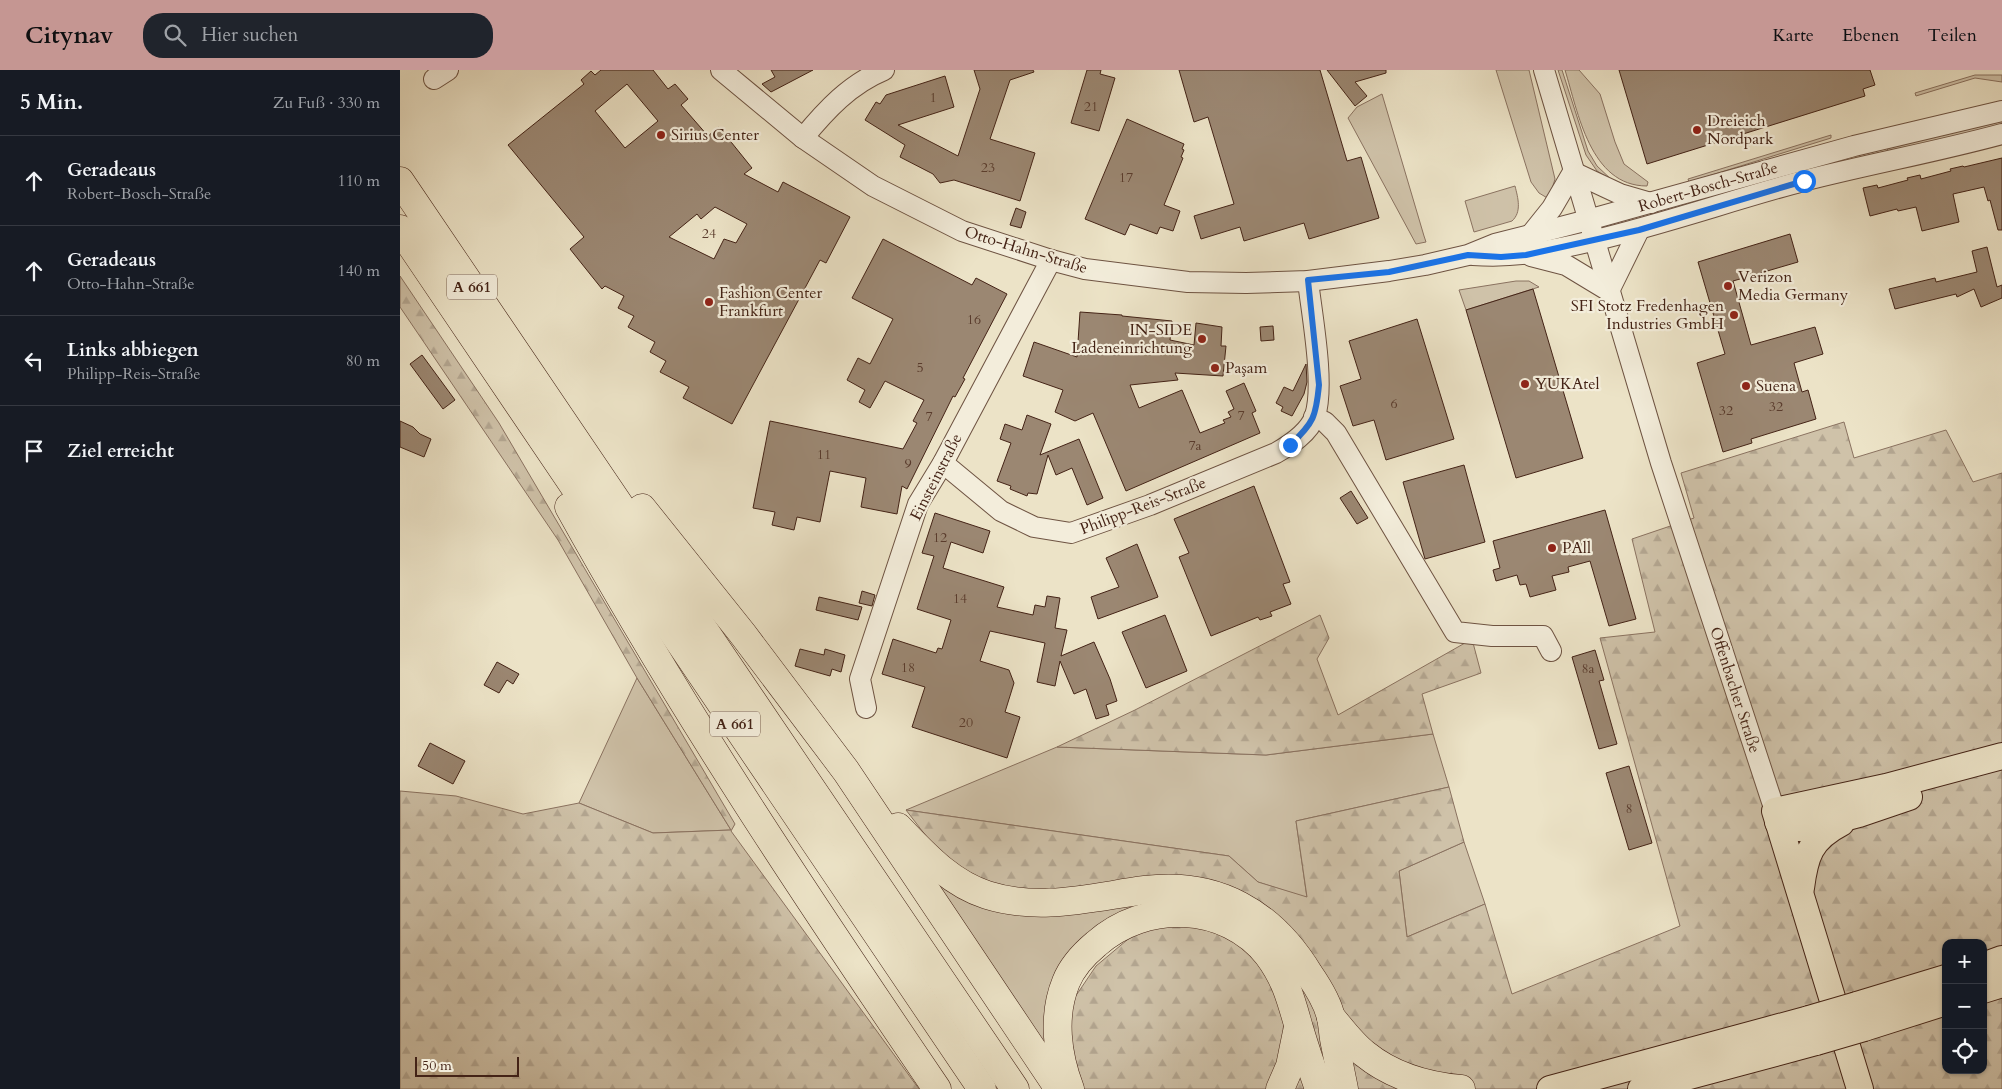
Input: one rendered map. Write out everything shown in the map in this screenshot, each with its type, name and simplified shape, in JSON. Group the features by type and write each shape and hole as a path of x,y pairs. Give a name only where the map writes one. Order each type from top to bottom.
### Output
{"highway":[{"name":"A 661","path":"400,180 1015,1089"},
{"name":"A 661","path":"400,229 982,1089"},
{"path":"488,359 608,578 712,748 771,841 937,1089"},
{"path":"544,392 657,526 742,633 846,771 1059,1089"},
{"path":"846,771 941,870 961,884 986,895 1023,902 1050,903 1148,890 1178,889 1208,893 1243,906 1273,928 1297,955 1319,990 1331,1017 1344,1089"},
{"path":"1070,1089 1059,1052 1057,1029 1061,996 1066,980 1077,963 1090,949 1117,927 1135,919 1167,912 1204,915 1223,921 1239,929 1254,940 1268,955 1288,988 1298,1026 1319,1089"},
{"path":"1331,1017 1355,1045 1378,1064 1406,1077 1444,1087 1462,1089"},
{"path":"1280,1089 1290,1066 1298,1026"}],"main road":[{"path":"2002,756 1870,791 1775,812 1789,828 1802,829 1859,814 1942,786 2002,769"},
{"name":"Offenbacher Straße","path":"1775,812 1860,1089"},
{"path":"1801,894 1804,866 1810,849 1824,834 1859,814"},
{"path":"1987,970 1997,979"},
{"path":"1641,1089 1813,1030 1860,1016 1942,980"},
{"path":"1860,1016 1942,1003"},
{"path":"1550,1089 1813,1030"}],"street":[{"name":"Otto-Hahn-Straße","path":"721,70 803,138 873,186 962,231 1085,269 1188,282 1246,283 1308,280 1389,272 1468,255 1495,244 1532,233 1588,220"},
{"path":"803,138 832,105 872,75 884,70"},
{"name":"Offenbacher Straße","path":"1544,70 1661,463 1775,812"},
{"name":"Robert-Bosch-Straße","path":"1588,220 1854,146 2002,111"},
{"name":"Robert-Bosch-Straße","path":"1594,240 1639,230 1804,181 2002,134"},
{"path":"1532,233 1552,208 1573,172 1620,194 1651,203"},
{"name":"Robert-Bosch-Straße","path":"1609,291 1639,230"},
{"name":"Otto-Hahn-Straße","path":"1468,255 1501,257 1526,255 1594,240"},
{"path":"1526,255 1566,265 1609,291"},
{"name":"Einsteinstraße","path":"866,708 860,679 918,504 943,463 1051,260"},
{"name":"Philipp-Reis-Straße","path":"943,463 1001,511 1034,527 1071,533 1150,505 1276,453 1290,445 1300,436 1314,417 1319,385 1308,280"},
{"path":"1314,417 1325,422 1336,433 1455,632 1492,636 1543,636 1551,651"}],"green space":[{"path":"1496,70 1529,70 1555,179 1549,199 1539,193 1531,182"},
{"path":"1558,70 1562,70 1588,151 1597,166 1614,182 1597,171 1586,155"},
{"path":"1565,70 1579,70 1600,94 1624,164 1648,182 1647,186 1628,183 1612,174 1599,160 1582,125"},
{"path":"1975,75 2002,75 2002,82 1975,78 1916,96 1915,93"},
{"path":"1382,94 1426,242 1416,244 1348,118 1357,107"},
{"path":"2002,118 2002,124 1888,153 1887,146"},
{"path":"1831,135 1831,138 1689,182 1688,179"},
{"path":"1515,186 1518,209 1512,221 1474,232 1465,201"},
{"path":"400,276 499,423 735,824 731,831 919,1089 400,1089 400,791 456,796 523,814 579,803 653,833 731,830 637,678 558,540 400,307"},
{"path":"1516,281 1529,281 1539,287 1466,310 1459,290"},
{"path":"1844,422 1854,458 1946,430 1973,482 2002,473 2002,1089 1082,1089 1067,1045 1073,1000 1096,966 1139,930 1138,887 1027,893 985,883 950,867 906,810 1229,856 1258,882 1307,897 1296,821 1449,787 1464,842 1399,871 1407,937 1485,904 1512,994 1680,926 1600,638 1655,632 1632,539 1694,518 1681,473"},
{"path":"1320,615 1329,638 1317,659 1338,715 1472,639 1481,673 1422,694 1433,734 1266,755 1057,747 1135,710"},
{"path":"637,678 731,830 653,833 579,803"},
{"path":"1433,734 1449,787 1296,821 1307,898 1258,882 1229,856 906,810 1057,747 1266,755"},
{"path":"1464,842 1485,904 1407,937 1399,871"},
{"path":"935,880 1149,901 1249,931 1091,941 1054,1062"}],"building":[{"path":"601,70 653,70 668,89 675,84 688,99 681,105 708,136 719,127 752,168 744,174 778,192 783,182 850,217 826,263 820,260 732,424 683,398 689,387 660,372 666,361 650,352 655,342 628,327 634,316 618,308 624,296 605,286 602,289 570,249 584,237 508,145 584,84 581,80 591,71 595,75","holes":["627,84 658,121 625,148 595,111","715,207 747,224 736,243 724,239 714,259 669,237 697,214 701,219"]},
{"path":"771,70 813,70 771,92 762,84 775,77"},
{"path":"974,70 1033,70 1034,72 1010,80 990,139 1035,153 1020,201 954,180 940,183 933,174 900,157 905,145 865,120 876,102 880,104 886,95 945,76 954,107 898,125 958,156 980,89"},
{"path":"1087,70 1101,70 1100,74 1115,78 1099,131 1071,123"},
{"path":"1179,70 1320,70 1347,161 1361,157 1379,218 1309,239 1304,223 1244,241 1240,227 1201,239 1194,216 1234,204 1208,117 1194,122"},
{"path":"1327,70 1386,70 1386,73 1355,82 1367,96 1355,106"},
{"name":"Dreieich Nordpark","path":"1619,70 1870,70 1875,85 1863,89 1865,96 1647,164"},
{"path":"1127,119 1184,144 1181,157 1183,158 1164,205 1180,211 1173,231 1160,227 1157,234 1130,224 1125,235 1085,219"},
{"path":"2002,158 2002,230 1998,230 1990,200 1988,201 1984,187 1953,194 1959,222 1922,231 1916,207 1898,211 1897,209 1870,216 1863,188 1877,185 1878,188 1920,175 1921,179 1951,171 1950,169"},
{"path":"1016,208 1026,212 1021,228 1010,225"},
{"path":"1790,234 1798,262 1733,281 1751,345 1815,327 1823,354 1794,363 1802,392 1808,390 1816,419 1751,439 1752,443 1723,452 1697,363 1725,354 1698,262"},
{"path":"883,239 972,285 976,278 1007,294 963,378 965,379 955,397 953,396 907,489 902,486 897,514 861,507 866,478 830,471 820,522 797,517 794,530 772,525 775,512 753,508 770,421 903,449 917,423 913,421 924,400 885,381 870,408 859,402 865,390 847,380 858,358 870,364 893,319 852,298"},
{"path":"1987,247 1997,287 2002,285 2002,298 1981,307 1974,289 1957,297 1956,294 1895,309 1889,289 1935,278 1936,282 1977,272 1972,251"},
{"name":"YUKAtel","path":"1533,289 1583,458 1516,478 1466,310"},
{"path":"1080,312 1172,321 1170,340 1194,345 1196,323 1222,327 1221,346 1226,346 1223,376 1175,373 1178,380 1130,385 1139,408 1182,390 1200,433 1225,423 1223,420 1231,417 1228,412 1234,409 1226,391 1244,383 1256,411 1252,413 1260,433 1126,491 1093,413 1075,421 1055,412 1063,390 1023,376 1034,342 1077,357"},
{"path":"1417,319 1454,439 1386,460 1374,420 1353,426 1340,386 1361,379 1349,341"},
{"path":"1273,326 1274,340 1261,341 1260,327"},
{"path":"422,355 455,400 443,409 410,364"},
{"path":"1306,364 1307,382 1304,394 1292,416 1281,411 1283,407 1276,403 1284,387 1293,391"},
{"path":"1027,415 1051,424 1040,455 1079,439 1103,498 1087,505 1072,468 1056,475 1048,455 1037,494 1028,493 1027,496 1010,489 1011,486 997,481 1011,443 1000,439 1005,424 1022,430"},
{"path":"400,421 431,439 424,457 400,447"},
{"path":"1464,465 1485,542 1425,559 1403,482"},
{"path":"1254,486 1290,582 1283,584 1291,604 1270,612 1272,616 1260,620 1258,617 1211,636 1179,557 1189,553 1174,519"},
{"path":"1351,491 1368,518 1357,524 1340,498"},
{"name":"PAll","path":"1605,510 1636,619 1609,626 1590,561 1568,567 1569,572 1552,576 1556,590 1530,597 1526,584 1520,585 1517,575 1496,581 1493,570 1500,568 1493,541"},
{"path":"935,513 990,531 983,553 951,542 943,568 1004,587 997,607 1033,615 1035,605 1045,607 1047,596 1060,598 1055,628 1067,630 1061,656 1094,642 1117,701 1106,705 1109,715 1096,719 1086,689 1074,694 1060,661 1055,686 1037,682 1045,643 990,631 980,661 1009,670 1014,683 1005,712 1020,717 1007,758 912,727 925,687 882,674 893,639 936,653 938,648 942,649 951,620 917,609 934,556 922,553"},
{"path":"1137,544 1158,597 1098,619 1091,597 1119,587 1106,558"},
{"path":"862,591 875,595 872,606 859,603"},
{"path":"819,597 862,607 858,620 816,610"},
{"path":"1165,615 1187,671 1146,688 1122,632"},
{"path":"800,649 824,655 825,649 845,655 841,672 832,669 830,676 795,666"},
{"path":"1595,650 1604,680 1599,681 1617,744 1599,749 1572,657"},
{"path":"497,662 519,674 513,684 507,680 499,693 484,685"},
{"path":"430,743 465,761 453,784 418,766"},
{"path":"1629,766 1652,843 1629,850 1606,773"}],"place":[{"name":"Dreieich Nordpark","path":"1697,130"},
{"name":"Sirius Center","path":"661,135"},
{"name":"Verizon Media Germany","path":"1728,286"},
{"name":"Fashion Center Frankfurt","path":"709,302"},
{"name":"SFI Stotz Fredenhagen Industries GmbH","path":"1734,315"},
{"name":"IN-SIDE Ladeneinrichtung","path":"1202,339"},
{"name":"Paşam","path":"1215,368"},
{"name":"YUKAtel","path":"1525,384"},
{"name":"Suena","path":"1746,386"},
{"name":"PAll","path":"1552,548"}],"route":[{"path":"1290,445 1308,427 1314,417 1319,385 1308,280 1389,272 1468,255 1501,257 1526,255 1567,247 1639,230 1804,181"}]}
